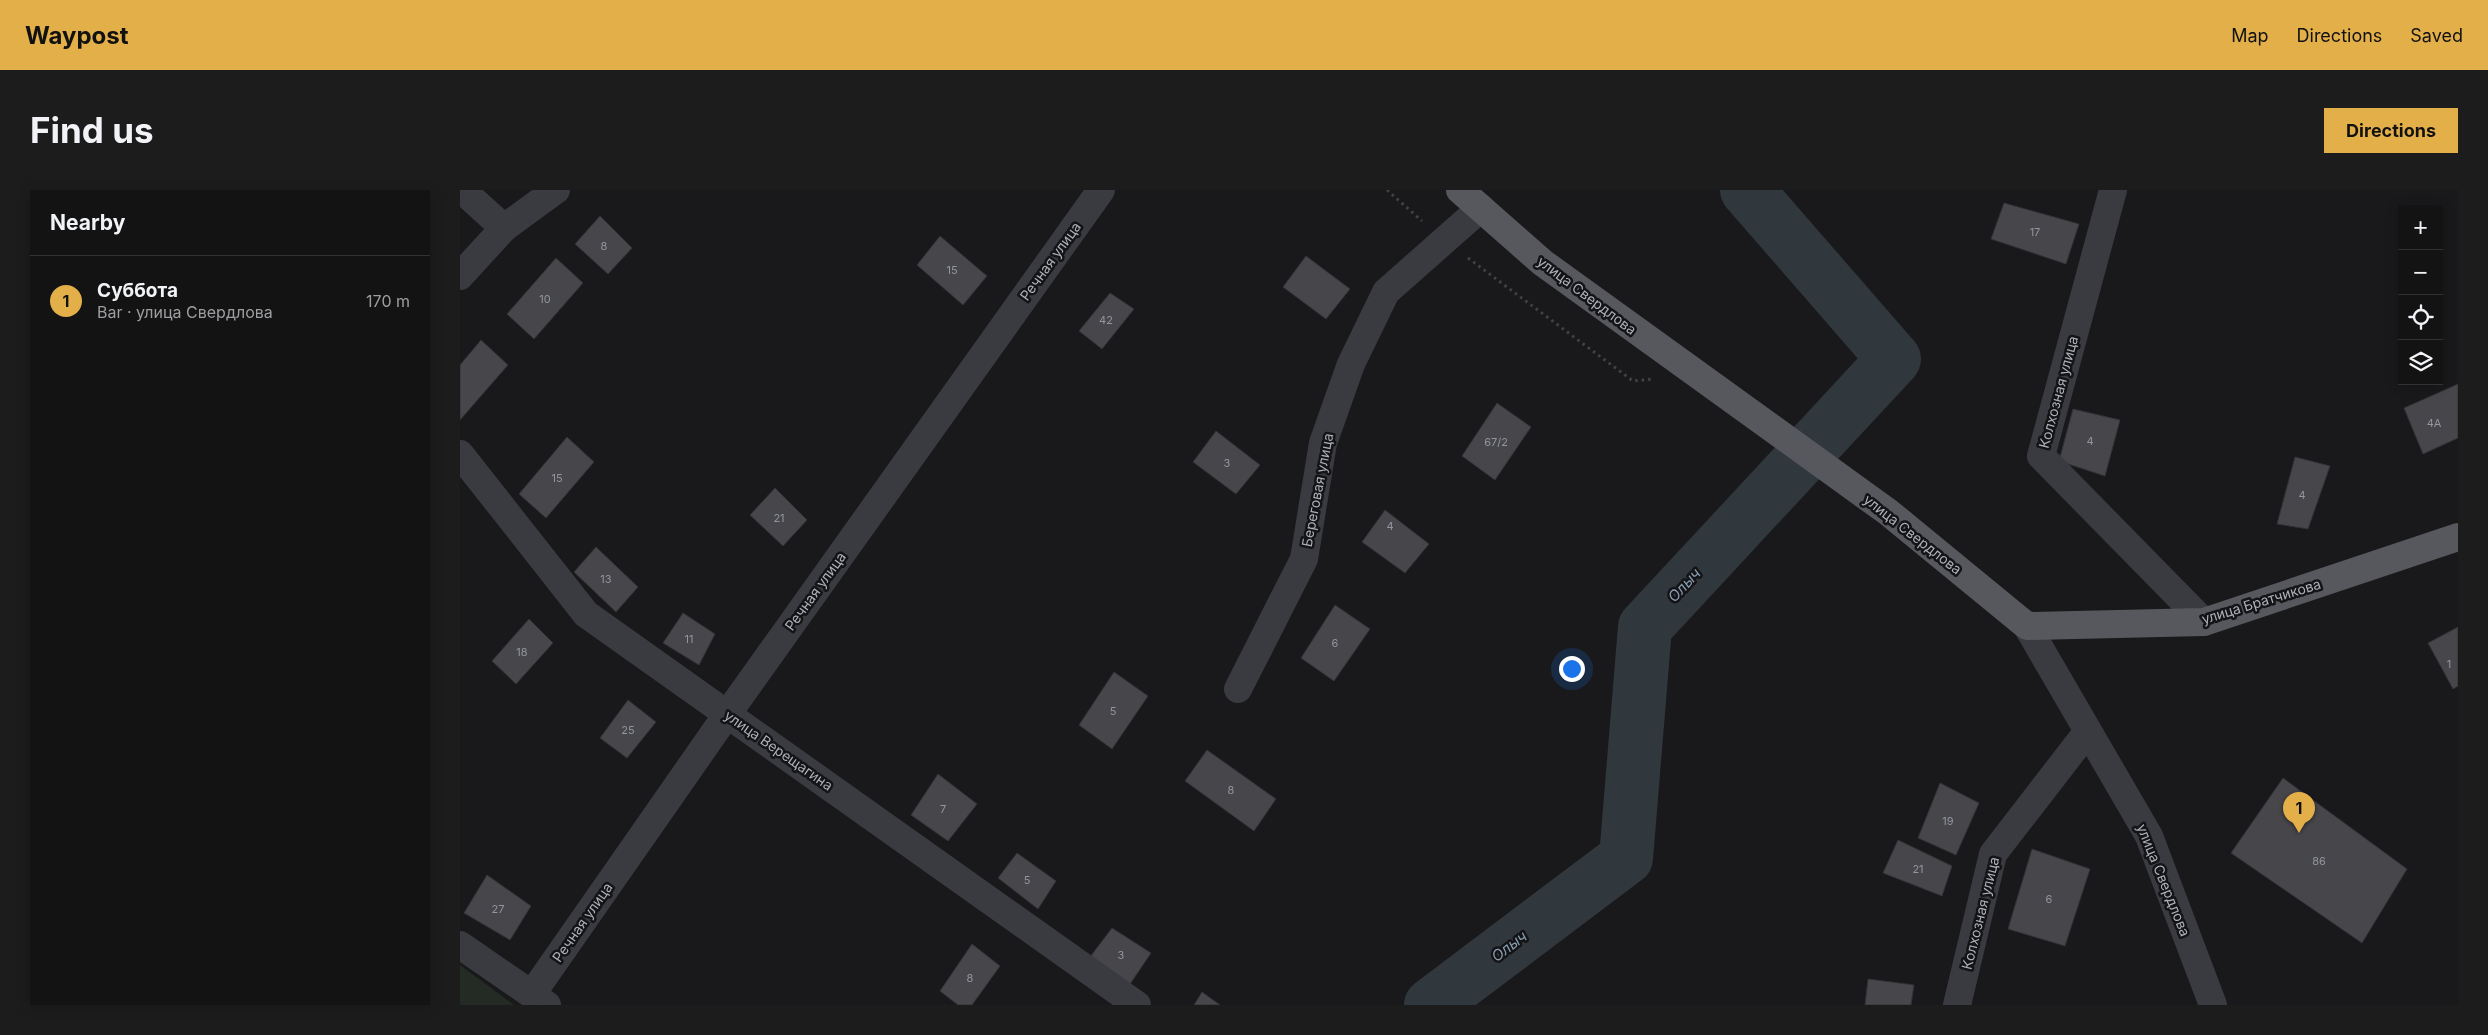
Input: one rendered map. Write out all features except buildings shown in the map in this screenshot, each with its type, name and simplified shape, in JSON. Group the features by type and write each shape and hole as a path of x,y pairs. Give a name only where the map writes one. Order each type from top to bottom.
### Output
{"main road":[{"name":"улица Свердлова","path":"1460,190 1543,263 1788,442 1888,512 2027,626"},
{"name":"улица Братчикова","path":"2027,626 2204,622 2458,537"}],"street":[{"path":"462,190 504,228"},
{"path":"460,276 504,228 556,190"},
{"name":"Речная улица","path":"539,1000 727,714 1101,190"},
{"name":"Колхозная улица","path":"2113,190 2041,456 2204,622"},
{"name":"Береговая улица","path":"1238,689 1304,559 1324,443 1351,364 1386,292 1481,208"},
{"name":"улица Верещагина","path":"460,454 586,614 1137,1005"},
{"name":"улица Свердлова","path":"2027,626 2149,836 2213,1005"},
{"name":"Колхозная улица","path":"1957,1005 1993,854 2088,732"},
{"path":"460,945 539,1000"}],"path":[{"path":"1387,190 1445,240 1632,381 1695,374"}],"shaded area":[{"path":"460,965 514,1005 460,1005"}],"waterway":[{"name":"Олыч","path":"1431,1005 1626,858 1645,627 1894,359 1747,190"}],"place":[{"name":"Суббота","path":"2299,833"}]}
